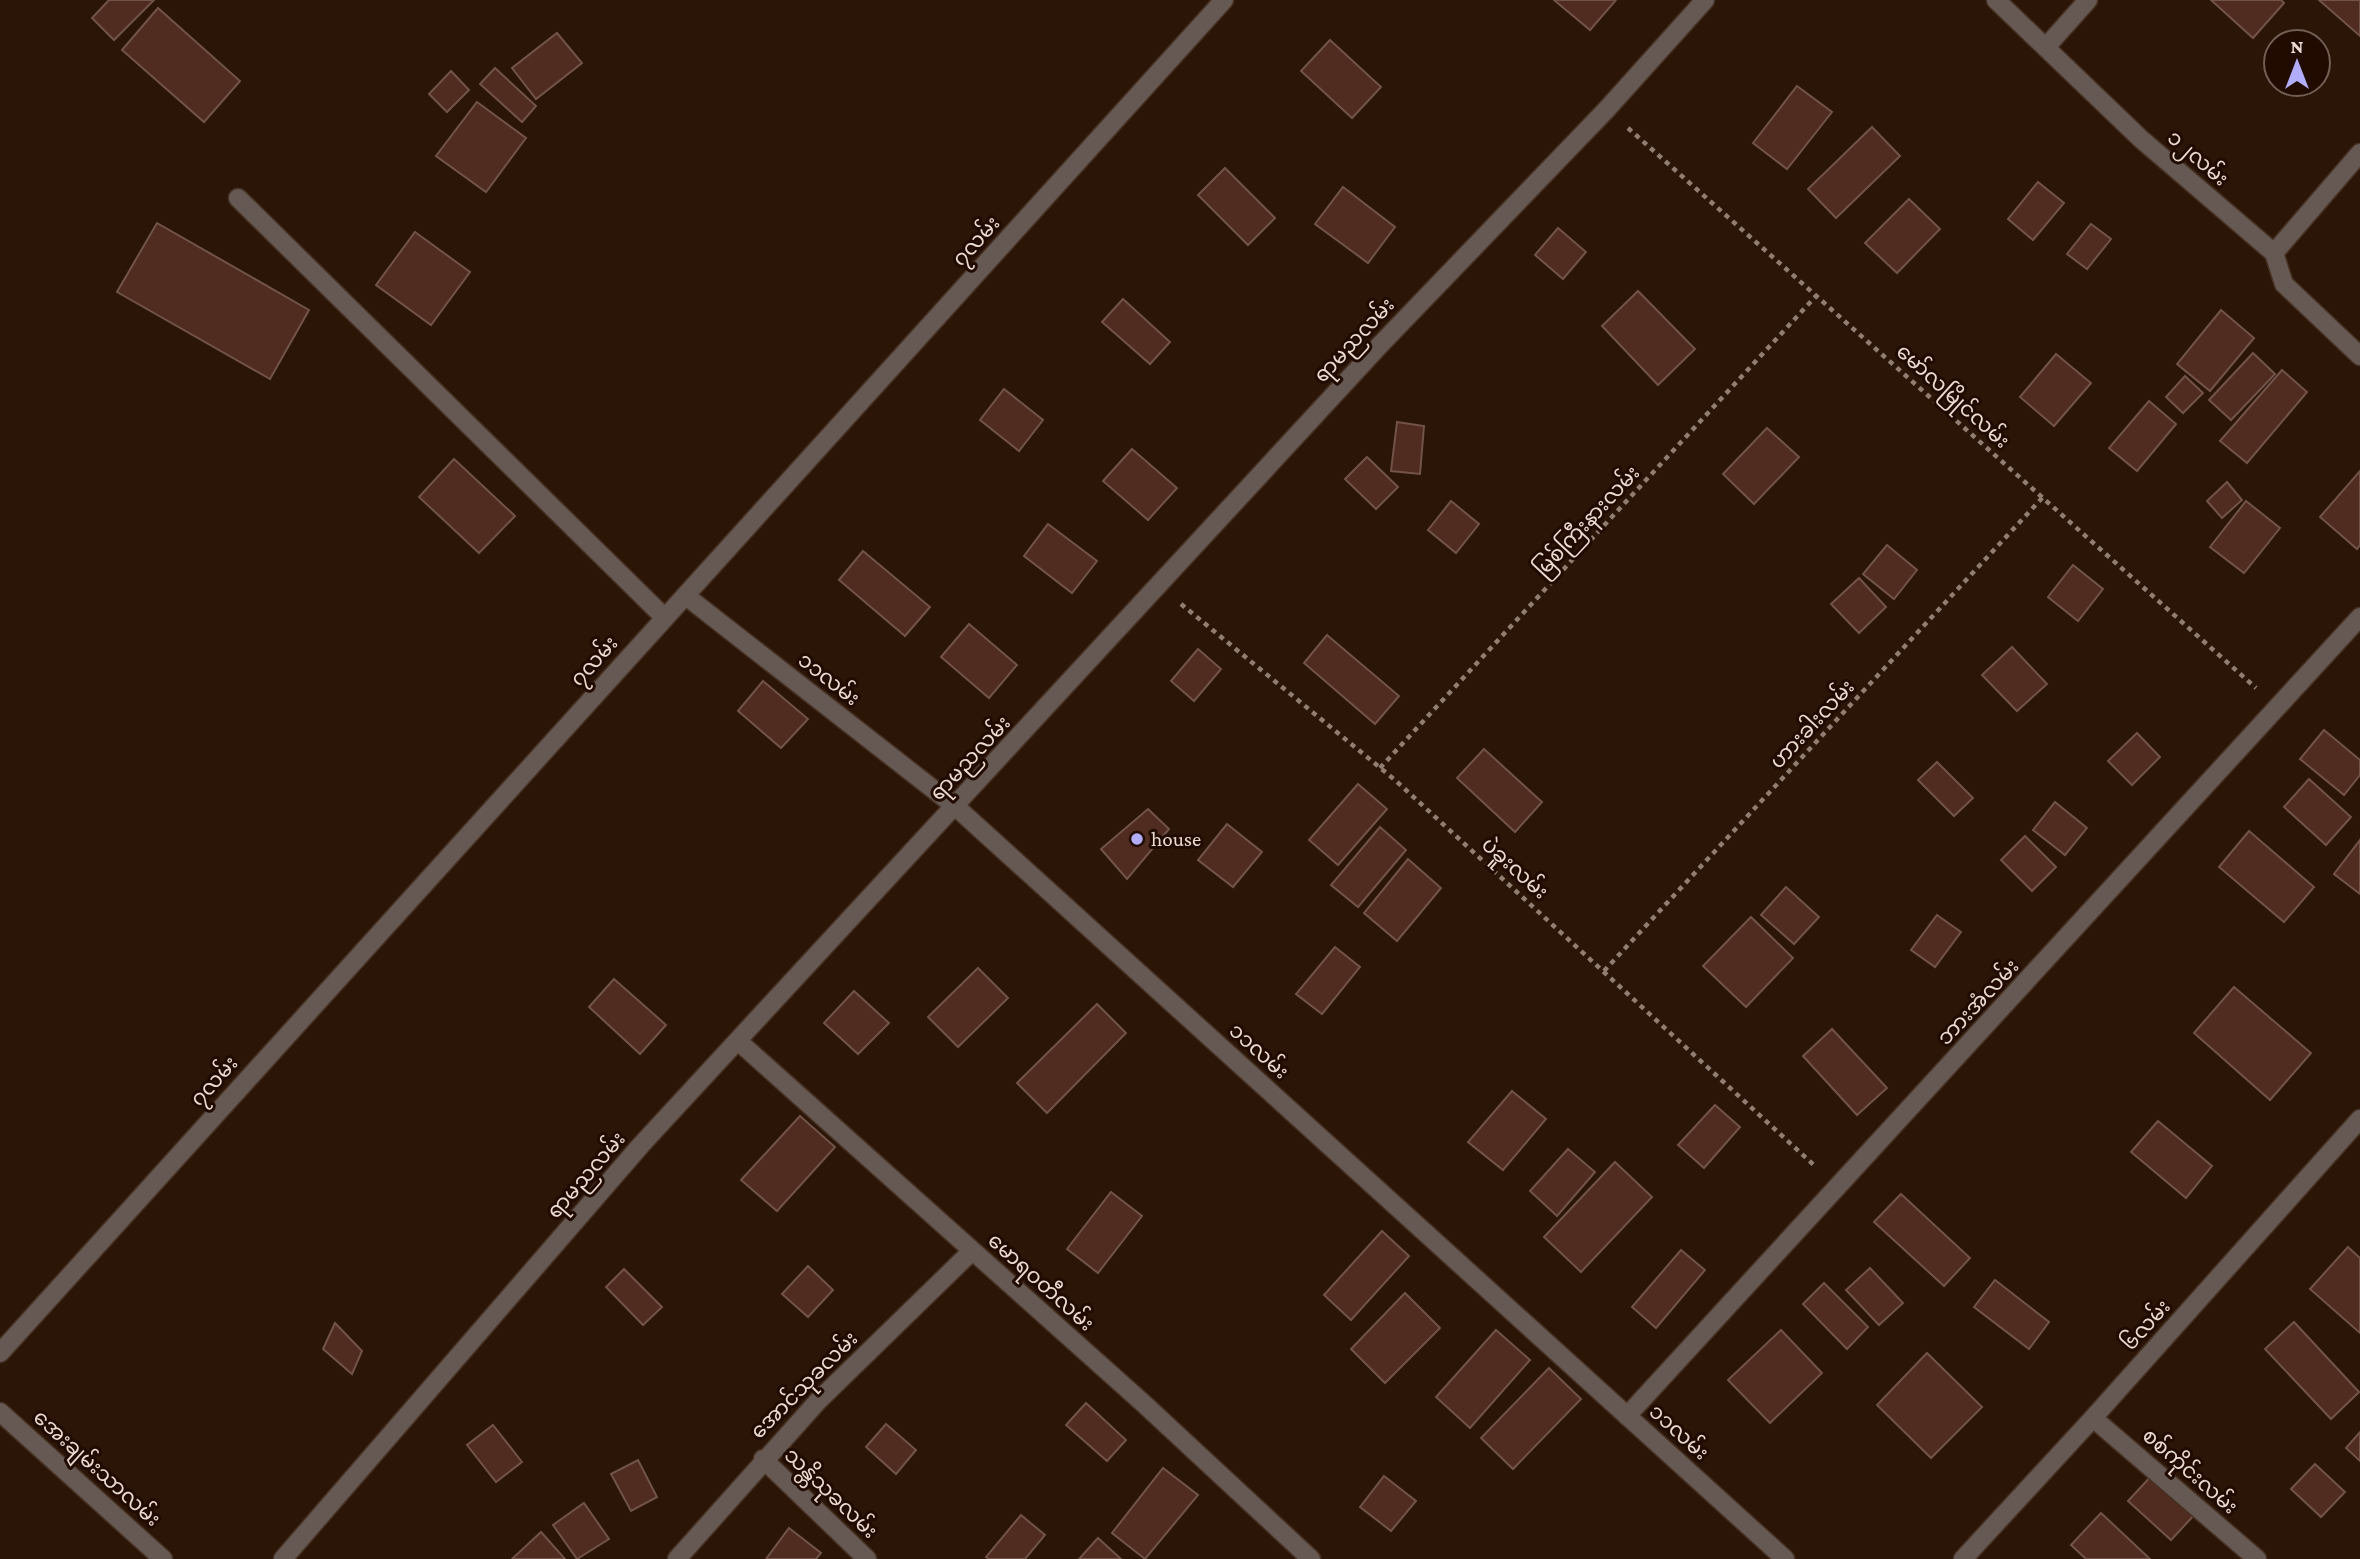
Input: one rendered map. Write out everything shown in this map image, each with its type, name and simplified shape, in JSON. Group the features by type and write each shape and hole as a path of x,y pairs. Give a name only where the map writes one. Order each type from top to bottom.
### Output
{"street":[{"name":"၇လမ်း","path":"0,1353 1224,0"},
{"name":"ရာမညလမ်း","path":"283,1559 632,1156 1380,345 1607,109 1705,0"},
{"name":"၁၂လမ်း","path":"1996,0 2141,139 2274,253 2284,284 2360,356"},
{"path":"2046,47 2088,0"},
{"path":"2274,253 2360,153"},
{"path":"238,198 664,617"},
{"name":"၁၁လမ်း","path":"686,596 956,807 1785,1559"},
{"name":"ဘားအံလမ်း","path":"1627,1416 2360,617"},
{"name":"မောရဝတီလမ်း","path":"738,1041 1311,1559"},
{"name":"၆လမ်း","path":"1963,1559 2360,1119"},
{"name":"အောင်သုခလမ်း","path":"677,1559 763,1459 972,1251"},
{"name":"အေးချမ်းသာလမ်း","path":"0,1412 163,1559"},
{"name":"စစ်ကိုင်းလမ်း","path":"2093,1418 2257,1559"},
{"name":"သန္တိသုခလမ်း","path":"763,1459 867,1559"}],"path":[{"name":"မော်လမြိုင်လမ်း","path":"1607,109 2278,707"},
{"name":"မြစ်ကြီးနားလမ်း","path":"1381,768 1816,296"},
{"name":"ဟားခါးလမ်း","path":"1604,971 2043,497"},
{"name":"ပဲခူးလမ်း","path":"1159,586 1381,768 1838,1188"}],"building":[{"path":"109,0 154,0 114,40 92,18"},
{"path":"1554,0 1616,0 1590,30"},
{"path":"2211,0 2281,0 2284,3 2253,38"},
{"path":"2319,0 2360,0 2360,36"},
{"path":"158,8 240,81 204,122 122,50"},
{"path":"557,33 582,63 536,99 512,68"},
{"path":"1330,40 1381,87 1352,118 1301,71"},
{"path":"495,68 536,106 522,122 480,84"},
{"path":"451,71 469,90 447,112 429,94"},
{"path":"1797,86 1832,112 1787,169 1753,143"},
{"path":"477,102 526,138 486,192 436,156"},
{"path":"1872,127 1900,156 1836,218 1808,189"},
{"path":"1225,168 1275,218 1248,245 1198,195"},
{"path":"2038,182 2064,203 2033,240 2008,219"},
{"path":"1343,187 1395,227 1368,263 1315,224"},
{"path":"1909,199 1940,229 1897,273 1865,243"},
{"path":"157,223 309,310 270,379 117,292"},
{"path":"2091,224 2111,239 2087,269 2067,254"},
{"path":"1558,228 1586,252 1563,279 1535,255"},
{"path":"415,232 470,272 431,325 376,285"},
{"path":"1638,291 1695,349 1658,385 1602,326"},
{"path":"1123,299 1170,342 1150,364 1102,322"},
{"path":"2221,310 2254,338 2210,391 2177,364"},
{"path":"2253,353 2275,374 2231,420 2209,400"},
{"path":"2056,354 2091,383 2054,426 2020,397"},
{"path":"2282,370 2307,392 2247,463 2220,441"},
{"path":"2185,376 2203,393 2183,413 2166,397"},
{"path":"1004,389 1043,420 1019,451 980,420"},
{"path":"2149,401 2176,424 2137,471 2109,448"},
{"path":"1397,422 1424,426 1420,474 1391,471"},
{"path":"1767,428 1799,457 1754,504 1723,474"},
{"path":"1132,449 1177,488 1148,520 1103,481"},
{"path":"1367,457 1398,487 1376,509 1345,479"},
{"path":"454,459 515,516 479,553 419,497"},
{"path":"2360,471 2360,545 2357,549 2320,517"},
{"path":"2227,482 2242,500 2222,518 2207,501"},
{"path":"1451,501 1479,524 1456,553 1428,530"},
{"path":"2246,501 2280,528 2244,573 2210,547"},
{"path":"1048,524 1097,561 1072,593 1024,556"},
{"path":"1887,545 1917,570 1894,599 1863,574"},
{"path":"863,551 930,607 905,636 839,580"},
{"path":"2073,565 2103,589 2078,621 2048,597"},
{"path":"1859,578 1886,607 1859,633 1831,604"},
{"path":"969,624 1017,665 989,698 941,657"},
{"path":"1327,635 1399,696 1375,724 1304,663"},
{"path":"2012,647 2047,684 2017,711 1982,675"},
{"path":"1198,649 1221,669 1194,701 1171,681"},
{"path":"763,681 808,719 781,748 738,711"},
{"path":"2324,730 2360,760 2360,775 2344,795 2300,759"},
{"path":"2137,733 2160,757 2132,785 2108,761"},
{"path":"1484,749 1542,802 1515,832 1457,778"},
{"path":"1937,762 1973,798 1954,816 1918,780"},
{"path":"2309,779 2351,817 2326,845 2284,807"},
{"path":"1358,784 1387,809 1338,865 1309,840"},
{"path":"2055,802 2087,828 2065,855 2033,830"},
{"name":"house","path":"1148,809 1169,829 1127,879 1101,849"},
{"path":"1227,824 1262,852 1233,887 1198,860"},
{"path":"1380,827 1406,850 1358,907 1331,885"},
{"path":"2249,831 2314,887 2284,922 2219,867"},
{"path":"2025,836 2056,867 2032,891 2001,860"},
{"path":"2360,840 2360,894 2334,874"},
{"path":"1408,859 1441,888 1397,941 1364,913"},
{"path":"1786,887 1819,917 1794,944 1761,915"},
{"path":"1937,915 1961,932 1935,967 1911,950"},
{"path":"1751,917 1793,958 1746,1007 1703,966"},
{"path":"1335,947 1360,967 1322,1014 1296,994"},
{"path":"978,968 1008,998 958,1047 928,1017"},
{"path":"614,979 666,1025 640,1054 589,1007"},
{"path":"2234,987 2311,1053 2270,1100 2194,1033"},
{"path":"854,991 889,1023 858,1054 824,1023"},
{"path":"1097,1004 1126,1033 1047,1113 1017,1083"},
{"path":"1832,1029 1887,1088 1857,1115 1803,1056"},
{"path":"1512,1091 1546,1119 1503,1170 1468,1142"},
{"path":"1715,1105 1740,1127 1704,1168 1678,1145"},
{"path":"800,1116 835,1147 777,1211 741,1180"},
{"path":"2158,1121 2212,1166 2186,1198 2131,1152"},
{"path":"1568,1149 1595,1172 1557,1216 1530,1191"},
{"path":"1615,1162 1652,1197 1581,1272 1544,1237"},
{"path":"1111,1192 1142,1216 1098,1273 1067,1249"},
{"path":"1901,1194 1970,1258 1944,1286 1874,1222"},
{"path":"1382,1231 1409,1256 1351,1320 1324,1295"},
{"path":"2348,1247 2360,1258 2360,1333 2310,1289"},
{"path":"1681,1250 1705,1270 1656,1328 1632,1307"},
{"path":"808,1266 833,1290 808,1317 782,1294"},
{"path":"1870,1268 1903,1303 1879,1325 1846,1290"},
{"path":"624,1269 662,1307 643,1325 606,1287"},
{"path":"1995,1280 2049,1322 2029,1349 1974,1307"},
{"path":"1824,1283 1868,1327 1847,1349 1803,1304"},
{"path":"1405,1293 1440,1328 1385,1383 1351,1349"},
{"path":"2294,1322 2359,1392 2331,1419 2265,1349"},
{"path":"335,1323 362,1351 352,1374 323,1349"},
{"path":"1496,1330 1530,1360 1470,1428 1436,1397"},
{"path":"1781,1330 1822,1373 1770,1423 1728,1380"},
{"path":"1927,1353 1982,1407 1931,1458 1877,1405"},
{"path":"1549,1368 1581,1399 1513,1469 1481,1438"},
{"path":"1086,1403 1126,1440 1107,1461 1066,1425"},
{"path":"886,1424 916,1450 896,1474 866,1447"},
{"path":"493,1425 522,1462 496,1482 467,1445"},
{"path":"2360,1432 2360,1461 2346,1448"},
{"path":"638,1460 657,1497 631,1511 611,1474"},
{"path":"2315,1464 2345,1492 2321,1517 2291,1489"},
{"path":"1163,1468 1198,1495 1145,1559 1112,1533"},
{"path":"2154,1473 2197,1512 2171,1540 2128,1501"},
{"path":"1384,1476 1416,1501 1391,1531 1360,1507"},
{"path":"584,1503 609,1539 577,1559 553,1525"},
{"path":"2101,1513 2150,1559 2086,1559 2071,1545"},
{"path":"1021,1515 1045,1535 1025,1559 986,1557"},
{"path":"789,1528 821,1553 816,1559 766,1559"},
{"path":"541,1532 565,1559 512,1559"},
{"path":"1098,1538 1121,1559 1079,1559"}],"place":[{"name":"house","path":"1137,839"}]}
